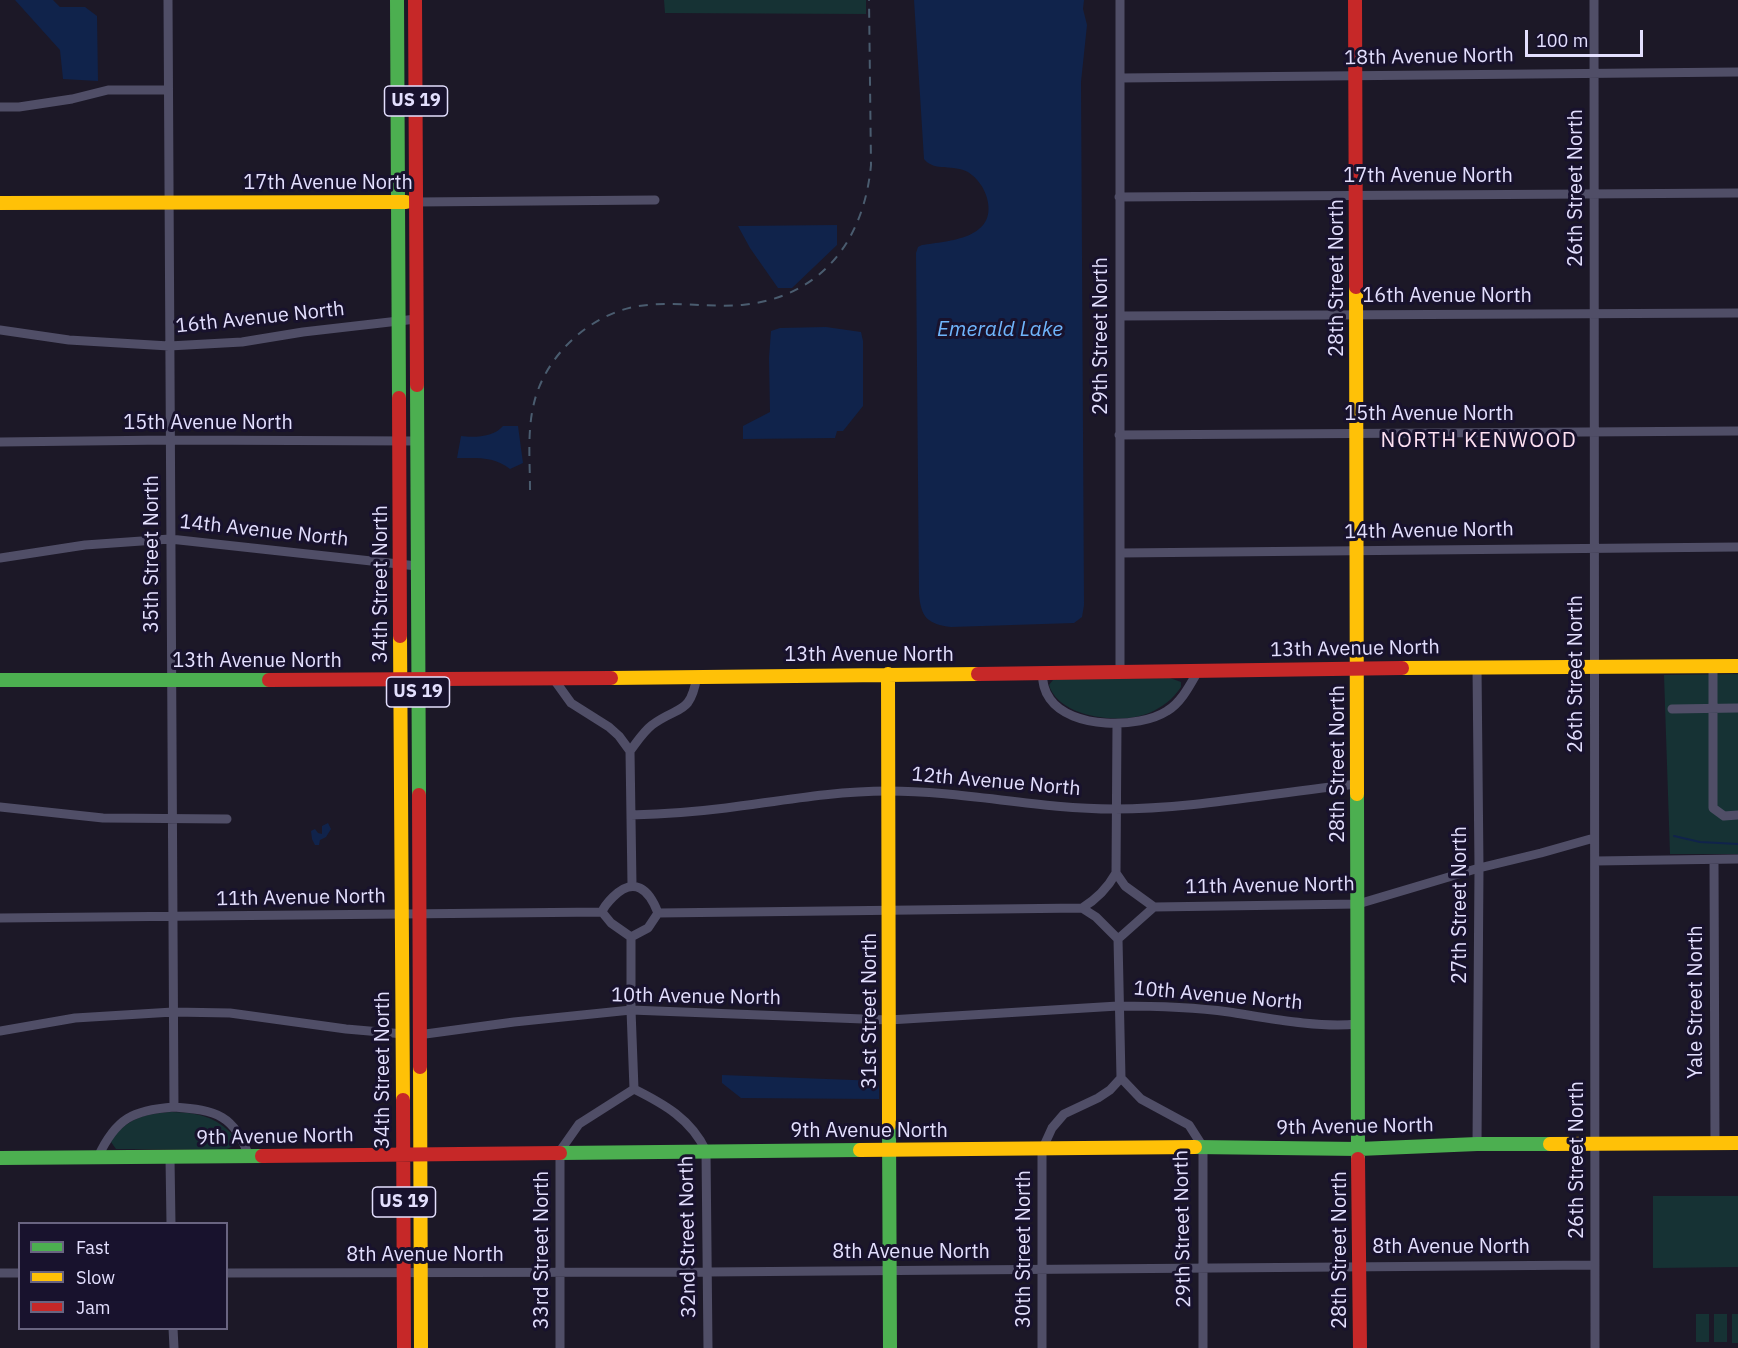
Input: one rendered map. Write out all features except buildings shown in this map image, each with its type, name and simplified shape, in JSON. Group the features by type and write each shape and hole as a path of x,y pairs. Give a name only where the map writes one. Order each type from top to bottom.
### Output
{"main road":[{"name":"34th Street North","path":"397,0 405,1348"},
{"name":"34th Street North","path":"416,0 421,1348"},
{"name":"28th Street North","path":"1355,0 1360,1348"},
{"name":"17th Avenue North","path":"0,203 416,202"},
{"name":"13th Avenue North","path":"0,680 418,680 1358,668 1738,666"},
{"name":"31st Street North","path":"888,674 890,1348"},
{"path":"402,797 418,797"},
{"name":"9th Avenue North","path":"0,1158 170,1158 560,1151 890,1151 1203,1147 1359,1149 1478,1144 1738,1143"}],"street":[{"name":"35th Street North","path":"168,0 174,1107"},
{"name":"29th Street North","path":"1120,0 1120,672"},
{"name":"26th Street North","path":"1594,0 1595,1348"},
{"name":"18th Avenue North","path":"1120,78 1738,72"},
{"path":"0,107 19,107 72,99 108,90 168,90"},
{"name":"17th Avenue North","path":"1119,197 1738,193"},
{"name":"17th Avenue North","path":"416,202 655,200"},
{"name":"16th Avenue North","path":"1120,316 1738,314"},
{"name":"16th Avenue North","path":"0,330 69,340 169,346 242,342 303,332 416,319"},
{"name":"15th Avenue North","path":"1119,435 1738,431"},
{"name":"15th Avenue North","path":"0,442 417,441"},
{"name":"14th Avenue North","path":"0,558 85,545 170,539 417,566"},
{"name":"14th Avenue North","path":"1120,552 1738,547"},
{"path":"1713,666 1713,808 1724,816 1738,815"},
{"name":"27th Street North","path":"1477,667 1478,1144"},
{"path":"1042,673 1044,689 1051,701 1060,709 1091,720 1117,724 1153,718 1169,710 1180,699 1197,671"},
{"path":"630,751 653,724 685,706 693,697 697,676"},
{"path":"553,678 571,703 609,727 630,751 632,885"},
{"path":"1672,709 1738,708"},
{"path":"658,913 1082,908 1095,900 1116,873 1117,724"},
{"name":"12th Avenue North","path":"631,815 725,808 822,794 889,791 939,794 1055,807 1159,808 1358,784"},
{"path":"0,807 103,818 227,819"},
{"name":"11th Avenue North","path":"1154,907 1358,904 1479,868 1594,838"},
{"path":"1595,861 1738,859"},
{"name":"Yale Street North","path":"1714,860 1715,1143"},
{"path":"1116,873 1125,886 1154,907 1118,939"},
{"path":"631,937 611,923 602,912 607,902 616,893 632,885 647,895 658,913"},
{"path":"1042,1150 1052,1128 1064,1114 1098,1098 1110,1090 1121,1078 1118,939 1096,917 1082,908"},
{"name":"11th Avenue North","path":"0,918 602,912"},
{"path":"631,937 648,927 658,913"},
{"path":"560,1151 579,1124 634,1089 631,937"},
{"name":"10th Avenue North","path":"0,1031 75,1018 173,1012 230,1013 346,1029 420,1035 514,1022 631,1010 889,1020 1118,1006 1190,1008 1293,1022 1357,1024"},
{"name":"29th Street North","path":"1121,1078 1141,1099 1190,1125 1203,1147 1203,1348"},
{"name":"32nd Street North","path":"634,1089 656,1100 696,1130 706,1151 708,1348"},
{"path":"98,1157 107,1138 117,1125 134,1114 152,1109 174,1107 217,1114 234,1125 243,1137 249,1157"},
{"name":"30th Street North","path":"1042,1150 1042,1348"},
{"name":"33rd Street North","path":"560,1151 560,1348"},
{"path":"170,1158 171,1222"},
{"name":"8th Avenue North","path":"228,1273 560,1273 1595,1264"},
{"path":"0,1273 18,1273"},
{"path":"173,1330 174,1348"}],"green space":[{"path":"664,0 866,0 866,14 665,13"},
{"path":"1738,674 1738,854 1670,854 1664,675"},
{"path":"1170,678 1181,682 1181,687 1167,702 1149,713 1123,718 1092,716 1078,712 1055,696 1049,685 1053,680 1058,679"},
{"path":"172,1112 190,1113 213,1120 234,1136 233,1146 227,1149 116,1149 111,1142 122,1128 137,1119"},
{"path":"1653,1196 1738,1196 1738,1267 1653,1268"},
{"path":"1696,1314 1709,1314 1709,1342 1696,1342"},
{"path":"1714,1314 1727,1314 1727,1342 1714,1342"},
{"path":"1732,1314 1738,1314 1738,1343 1732,1343"}],"water":[{"path":"15,0 53,0 60,7 85,7 97,16 98,81 63,79 60,50"},
{"name":"Emerald Lake","path":"914,0 1084,0 1083,9 1087,25 1081,82 1084,605 1082,617 1074,623 951,627 931,622 922,609 919,594 916,253 918,247 922,245 957,239 978,230 985,222 988,212 984,190 971,174 957,168 939,167 924,159"},
{"path":"837,225 837,245 792,288 778,288 750,248 738,226"},
{"path":"826,327 861,332 863,406 843,431 837,431 835,438 743,439 743,426 770,412 771,331 780,328"},
{"path":"503,426 518,426 523,463 510,469 491,460 457,458 461,436 489,435"},
{"path":"328,823 331,829 326,837 320,840 319,845 315,845 311,831 315,829 322,834 322,826"},
{"path":"722,1075 879,1081 879,1099 741,1098 722,1083"}],"waterway":[{"path":"1674,836 1700,842 1738,844"}],"railway":[{"path":"530,490 530,424 534,403 540,386 558,355 584,330 616,312 633,307 660,304 742,305 770,300 795,290 816,277 834,260 848,240 867,192 871,165 869,0"}],"traffic: fast":[{"path":"397,0 399,398"},
{"path":"417,385 419,795"},
{"path":"0,680 269,680"},
{"path":"1357,794 1358,1159"},
{"path":"889,1125 890,1348"},
{"path":"1195,1147 1359,1149 1477,1144 1550,1144"},
{"path":"560,1153 860,1150"},
{"path":"0,1158 262,1156"}],"traffic: slow":[{"path":"0,203 406,202"},
{"path":"1356,287 1357,794"},
{"path":"400,636 403,1100"},
{"path":"1402,668 1738,666"},
{"path":"888,674 889,1125"},
{"path":"611,678 978,674"},
{"path":"420,1067 421,1348"},
{"path":"1550,1144 1738,1143"},
{"path":"860,1150 1195,1147"}],"traffic: jam":[{"path":"415,0 417,385"},
{"path":"1355,0 1356,287"},
{"path":"399,398 400,636"},
{"path":"978,674 1402,668"},
{"path":"269,680 611,678"},
{"path":"419,795 420,1067"},
{"path":"403,1100 404,1348"},
{"path":"262,1156 560,1153"},
{"path":"1358,1159 1360,1348"}],"district":[{"name":"NORTH KENWOOD","path":"1479,441"}]}
